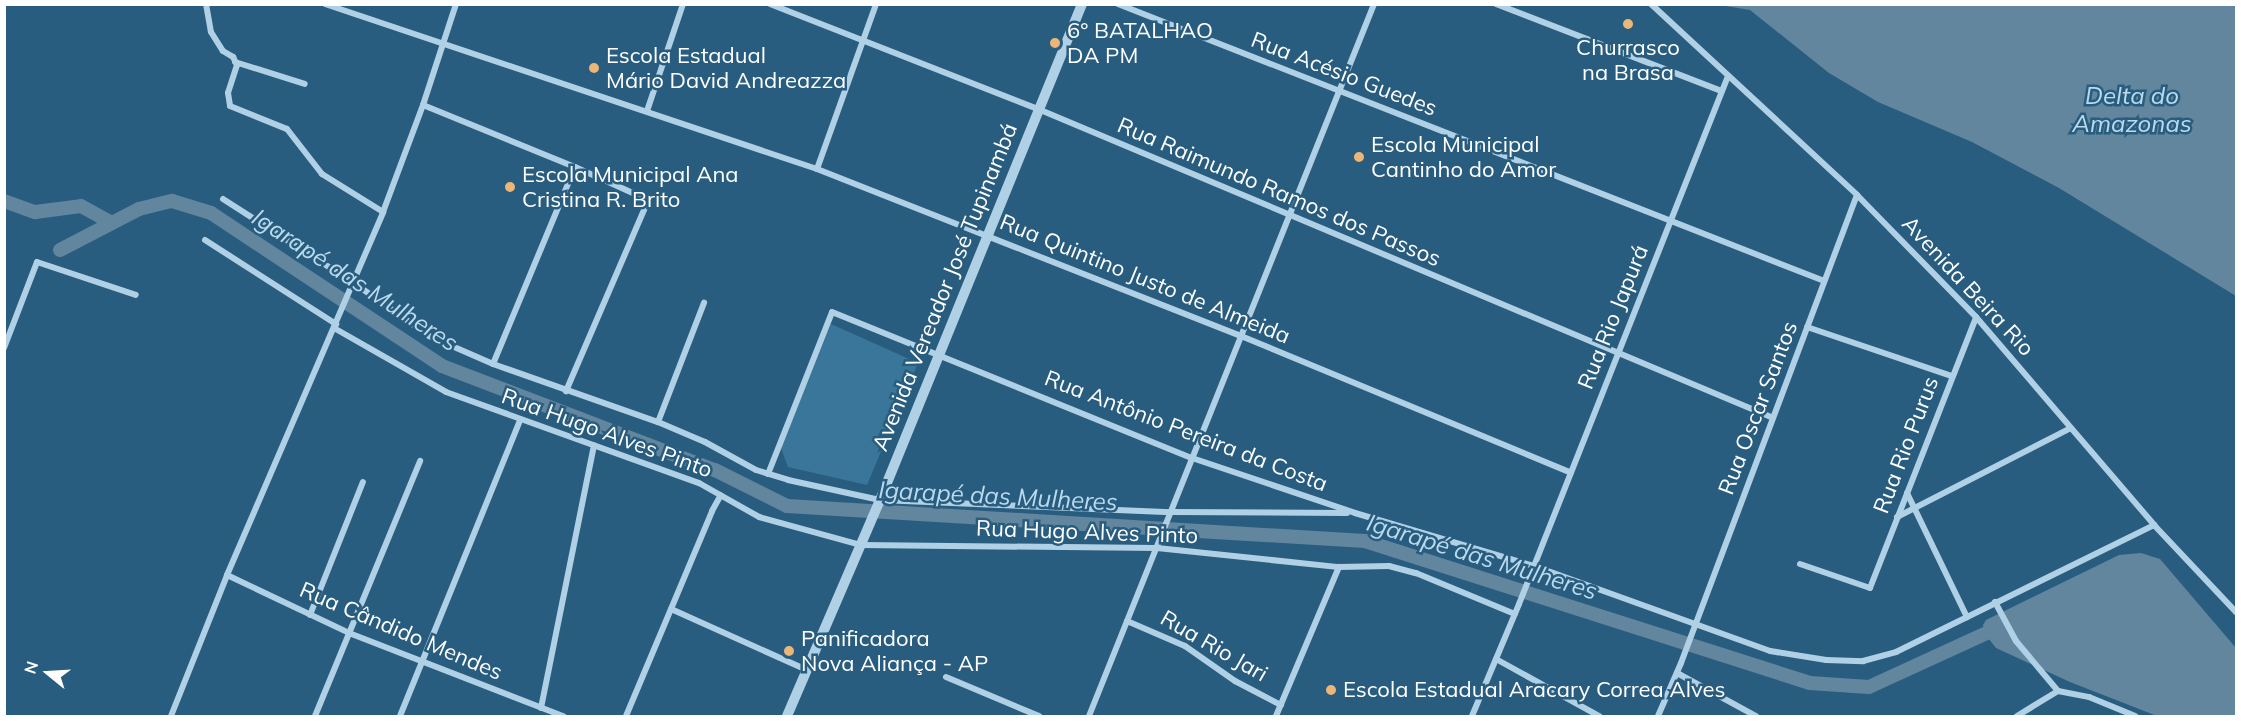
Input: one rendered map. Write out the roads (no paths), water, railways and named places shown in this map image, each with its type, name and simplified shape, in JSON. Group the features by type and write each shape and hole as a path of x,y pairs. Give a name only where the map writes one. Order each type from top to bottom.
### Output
{"street":[{"path":"206,4 211,32 223,51 233,57 235,62 228,93 230,106 287,129 297,139 312,165 322,174 383,212"},
{"name":"Rua Quintino Justo de Almeida","path":"325,4 341,7 817,169 1241,336 1571,473"},
{"path":"171,717 227,574 383,212 423,105 456,4"},
{"path":"647,111 683,4"},
{"name":"Rua Raimundo Ramos dos Passos","path":"770,4 1038,109 1773,418"},
{"path":"817,169 876,4"},
{"name":"Avenida Vereador José Tupinambá","path":"788,717 878,504 937,354 1082,4"},
{"name":"Rua Acésio Guedes","path":"1118,4 1824,281"},
{"path":"1089,717 1374,4"},
{"path":"1496,4 1722,91"},
{"name":"Avenida Beira Rio","path":"1651,4 1857,195 1976,317 2154,525 2236,612"},
{"path":"235,62 305,84"},
{"name":"Rua Rio Japurá","path":"1515,614 1728,76"},
{"path":"423,105 576,167 646,199 647,203 566,391"},
{"path":"494,364 576,167"},
{"name":"Rua Oscar Santos","path":"1677,673 1857,195"},
{"name":"Rua Hugo Alves Pinto","path":"223,199 354,283 429,336 494,364 658,422 705,442 768,474 878,504 1171,512 1355,513"},
{"name":"Rua Hugo Alves Pinto","path":"205,240 335,326 446,392 699,483 759,517 863,539 1157,546 1339,567 1389,566 1416,573 1515,614"},
{"path":"4,348 37,262 136,296"},
{"path":"658,422 704,303"},
{"name":"Rua Antônio Pereira da Costa","path":"768,474 832,312 1192,458 1355,513 1533,568 1696,622 1770,651 1826,660 1863,662 1896,652 2154,525"},
{"name":"Rua Rio Purus","path":"1800,564 1870,588 1976,317"},
{"path":"1807,327 1952,376"},
{"path":"400,717 520,420"},
{"path":"1898,517 2071,428"},
{"path":"541,708 594,445"},
{"path":"315,717 420,461"},
{"path":"310,615 363,482"},
{"path":"1907,493 1967,617"},
{"path":"626,717 712,511 721,495"},
{"path":"1276,717 1339,567"},
{"name":"Rua Cândido Mendes","path":"227,574 349,633 564,717"},
{"path":"1995,602 2016,641 2058,691 2089,697 2135,717"},
{"path":"671,609 808,670"},
{"path":"1472,717 1515,614"},
{"name":"Rua Rio Jari","path":"1128,621 1185,646 1235,681 1281,705"},
{"path":"1496,659 1599,717"},
{"path":"1658,717 1677,673 1756,717"},
{"path":"946,677 1039,717"},
{"path":"2017,717 2058,691"}],"water":[{"name":"Delta do Amazonas","path":"1720,5 2236,5 2236,296 2059,188 1972,142 1878,102 1829,73 1750,10"},
{"path":"2141,553 2160,559 2236,648 2236,716 2157,716 2070,682 1996,648 1985,634 1983,625 1986,620 2119,555"}],"waterway":[{"path":"4,201 35,212 81,206 112,223"},
{"name":"Igarapé das Mulheres","path":"60,250 139,209 172,201 211,213 442,366 715,470 787,506 1365,541 1810,683 1869,687 1985,634"}],"place":[{"name":"Churrasco na Brasa","path":"1628,24"},
{"name":"6° BATALHAO DA PM","path":"1055,43"},
{"name":"Escola Estadual Mário David Andreazza","path":"594,68"},
{"name":"Escola Municipal Cantinho do Amor","path":"1359,157"},
{"name":"Escola Municipal Ana Cristina R. Brito","path":"510,187"},
{"name":"Panificadora Nova Aliança - AP","path":"789,651"},
{"name":"Escola Estadual Aracary Correa Alves","path":"1331,690"}]}
